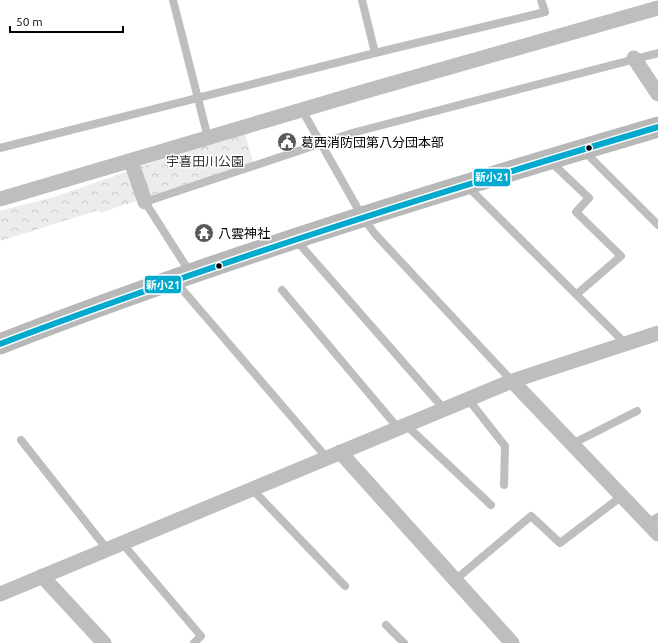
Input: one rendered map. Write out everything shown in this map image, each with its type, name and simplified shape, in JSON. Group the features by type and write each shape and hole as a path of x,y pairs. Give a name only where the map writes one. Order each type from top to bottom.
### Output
{"street":[{"path":"0,199 302,110 658,8"},
{"path":"634,58 658,94"},
{"path":"0,344 183,278 362,216 658,127"},
{"path":"132,160 145,202"},
{"path":"0,594 512,381 658,333"},
{"path":"512,381 622,496 655,525"},
{"path":"334,455 512,643"},
{"path":"42,576 104,643"}],"lane":[{"path":"173,0 208,138"},
{"path":"362,0 375,53"},
{"path":"0,148 375,53 545,12 541,0"},
{"path":"334,455 183,278 145,202 360,131 634,58 658,53"},
{"path":"302,110 362,216 375,234 512,381"},
{"path":"582,149 658,225"},
{"path":"548,160 589,198 576,212 621,256 577,294"},
{"path":"465,184 626,344"},
{"path":"296,240 444,409"},
{"path":"282,290 402,427 491,505"},
{"path":"468,399 505,446 504,485"},
{"path":"572,444 638,411"},
{"path":"21,440 107,549"},
{"path":"252,489 346,586"},
{"path":"454,580 531,516 560,543 622,496"},
{"path":"122,543 201,636 194,643"},
{"path":"386,625 404,643"}],"green space":[{"name":"宇喜田川公園","path":"245,134 253,162 100,213 99,210 0,241 0,211 57,196 212,142 213,144"}],"transit line":[{"name":"新小21","path":"0,344 245,257 409,203 658,127"}],"place":[{"name":"葛西消防団第八分団本部","path":"287,142"},
{"name":"八雲神社","path":"204,233"}]}
